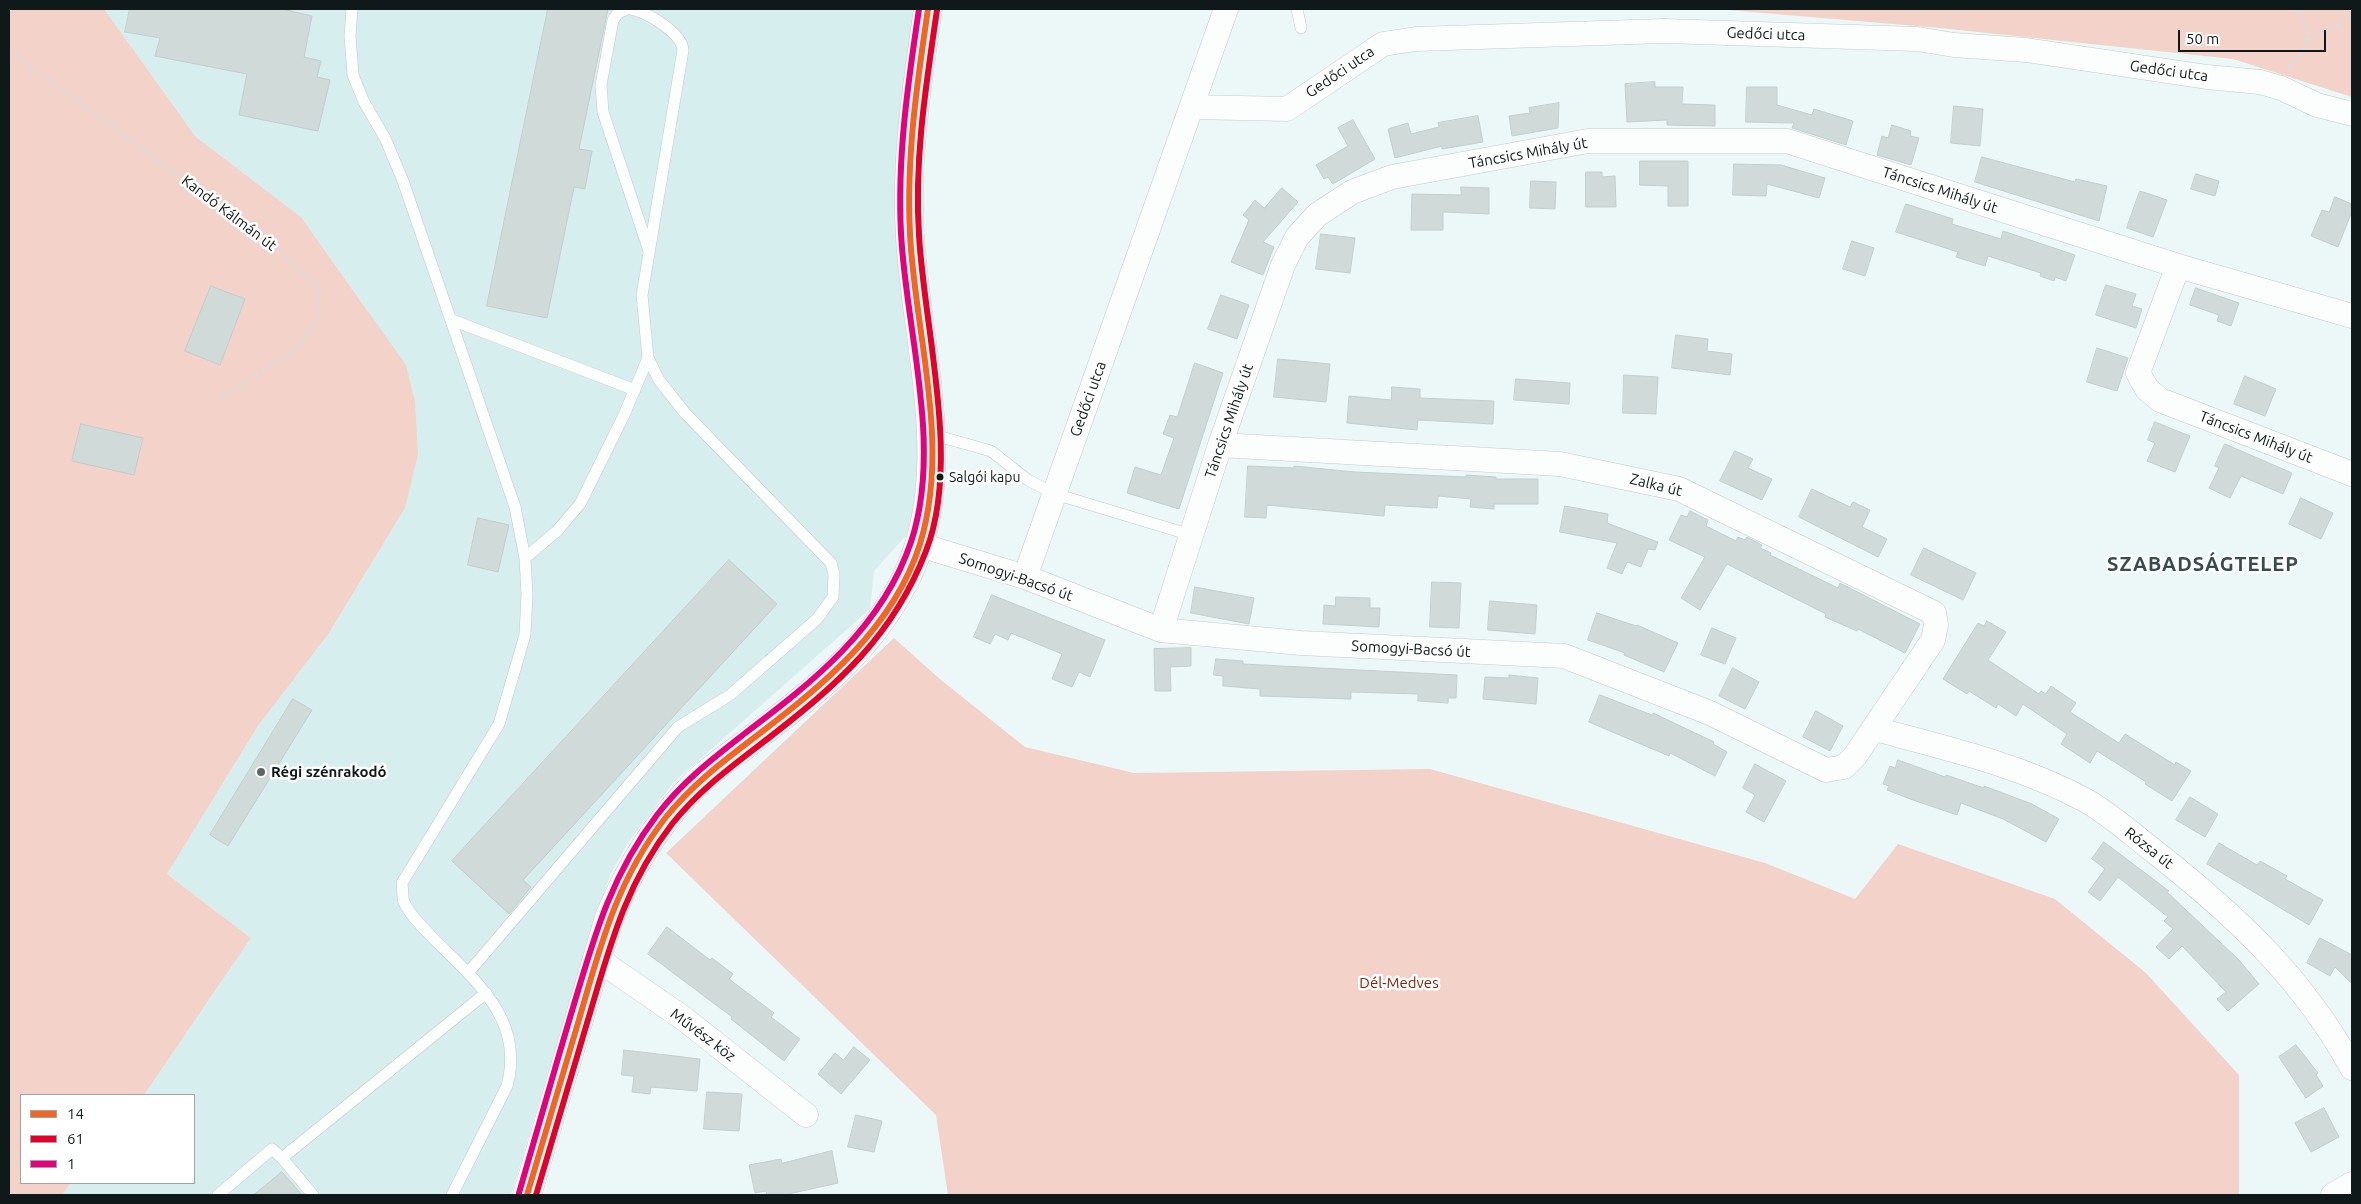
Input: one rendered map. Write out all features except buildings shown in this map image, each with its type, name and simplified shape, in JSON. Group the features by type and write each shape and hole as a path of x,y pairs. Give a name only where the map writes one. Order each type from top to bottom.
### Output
{"main road":[{"path":"528,1195 596,958 622,886 648,841 690,790 826,681 853,656 877,628 904,582 920,546 930,498 931,434 910,236 908,170 911,121 928,9"}],"street":[{"name":"Gedőci utca","path":"1025,577 1226,9"},
{"name":"Gedőci utca","path":"1192,107 1287,109 1383,44 1416,40 1664,30 1917,39 2036,52 2207,77 2260,82 2280,88 2317,105 2352,114"},
{"name":"Táncsics Mihály út","path":"1160,630 1220,445 1283,265 1296,237 1317,215 1352,192 1392,177 1588,141 1787,141 2178,266 2352,316"},
{"name":"Táncsics Mihály út","path":"2178,266 2138,374 2147,389 2160,400 2352,474"},
{"name":"Zalka út","path":"1220,445 1560,464 1679,488 1934,613 1936,626 1933,640 1875,729"},
{"name":"Somogyi-Bacsó út","path":"920,546 1025,577 1160,630 1301,643 1564,656 1710,713 1826,770 1844,767 1875,729"},
{"name":"Rózsa út","path":"1875,729 2023,772 2087,801 2188,878 2235,919 2281,965 2313,1004 2352,1068"},
{"name":"Művész köz","path":"596,958 682,1018 806,1115"},
{"path":"2333,1195 2352,1184"}],"lane":[{"path":"352,9 350,36 353,74 364,102 395,160 452,320 515,507 525,558 527,594 525,635 499,724 402,883 404,903 425,930 486,993 501,1014 508,1035 512,1068 500,1103 452,1195"},
{"path":"626,9 618,13 613,20 601,100 610,138 650,253"},
{"path":"525,558 544,543 575,513 595,475 648,358 648,338 642,306 683,45 672,31 642,12 631,9"},
{"path":"1297,9 1301,28"},
{"path":"452,320 635,390"},
{"path":"468,973 678,727 730,695 817,619 833,596 835,586 831,563 685,412 660,380 648,358"},
{"path":"931,434 990,451 1028,480 1055,494 1191,534"},
{"path":"282,1158 486,993"},
{"path":"218,1195 272,1148 313,1195"}],"path":[{"path":"2280,88 2288,68 2301,54 2307,41 2306,24 2295,9"},
{"path":"2307,41 2352,17"},
{"name":"Kandó Kálmán út","path":"9,51 269,241 320,288 317,318 296,349 222,397"}],"shaded area":[{"path":"104,9 918,9 921,403 916,529 903,539 874,571 870,609 673,783 628,843 611,873 597,911 511,1195 62,1195 70,1184 195,1184 195,1094 145,1094 251,938 167,874 258,726 329,633 405,508 368,311 301,217 196,137"}],"green space":[{"path":"9,9 104,9 196,137 301,217 406,365 415,402 418,454 405,508 329,633 258,726 167,874 251,938 145,1094 20,1094 20,1184 70,1184 62,1195 9,1195"},
{"path":"1716,9 2352,9 2352,97 2233,59 1940,28"},
{"name":"Dél-Medves","path":"894,638 941,680 1025,747 1134,773 1430,769 1765,863 1855,899 1898,844 2055,899 2146,973 2239,1075 2239,1195 948,1195 936,1115 666,853"}],"transit line":[{"name":"1","path":"519,1193 594,939 614,888 640,839 657,815 687,781 820,673 864,627 898,573 911,542 920,505 924,467 923,428 920,389 904,271 900,205 907,93 919,9"},
{"name":"14","path":"527,1195 602,941 622,890 649,841 676,805 697,784 806,697 853,653 874,629 892,603 908,575 920,544 929,506 932,428 913,272 909,206 911,149 916,93 928,9"},
{"name":"61","path":"536,1195 611,944 630,895 655,847 693,800 728,769 792,720 839,679 860,657 880,634 897,609 913,582 926,551 936,515 940,477 940,436 938,394 922,272 918,178 922,122 937,10"}],"place":[{"name":"Salgói kapu","path":"940,477"},
{"name":"Régi szénrakodó","path":"261,772"}],"district":[{"name":"SZABADSÁGTELEP","path":"2203,564"}]}
